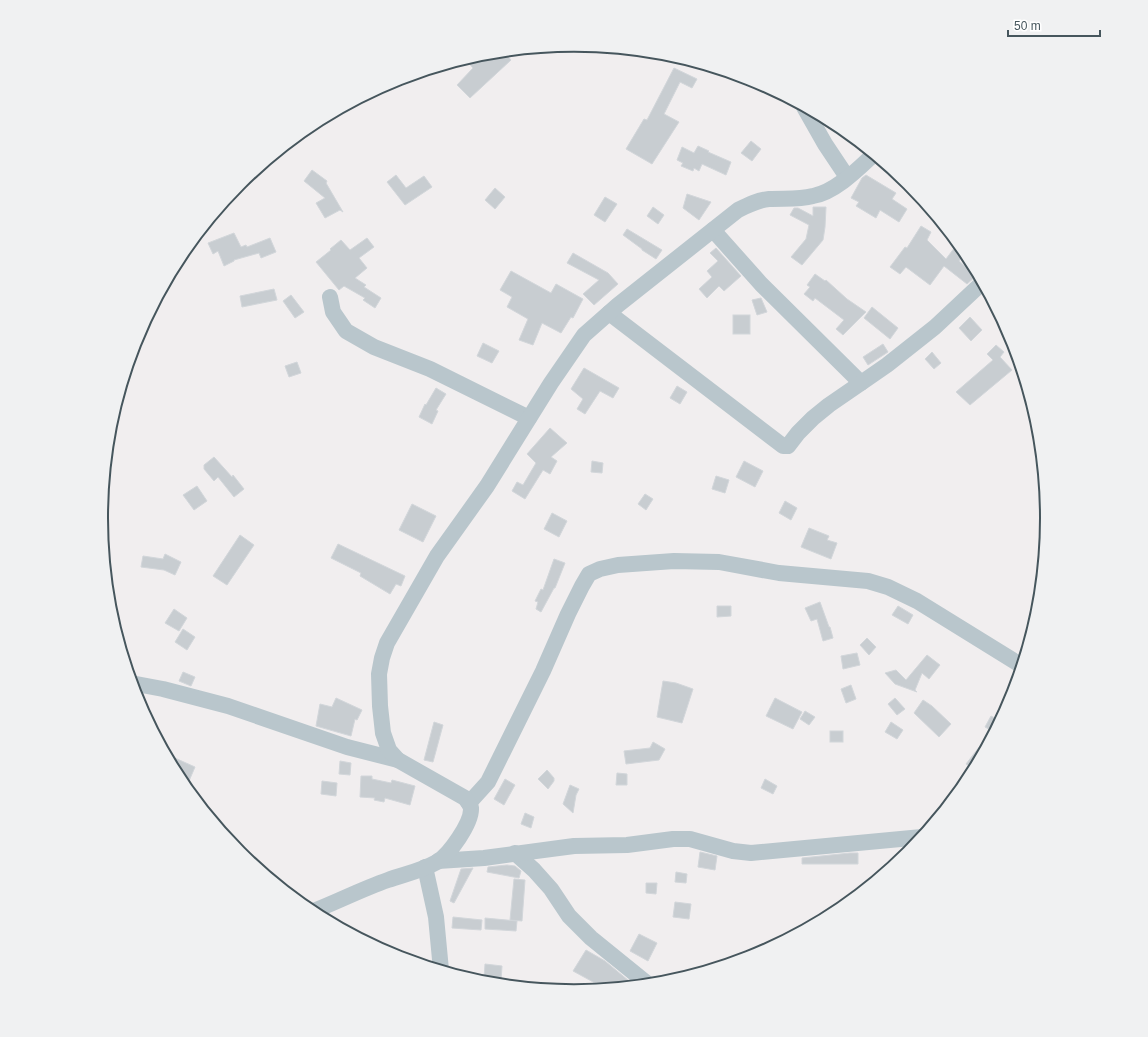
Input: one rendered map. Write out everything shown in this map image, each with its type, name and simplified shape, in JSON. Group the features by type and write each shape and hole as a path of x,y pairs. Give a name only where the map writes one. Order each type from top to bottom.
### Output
{"street":[{"path":"809,115 825,144 847,177"},
{"path":"398,760 390,750 383,733 380,706 379,674 382,658 388,643 437,556 487,486 529,418 584,335 609,313 738,210 749,204 768,199 802,198 822,194 834,188 870,158"},
{"path":"713,230 761,284 861,383"},
{"path":"609,313 783,446 788,446 813,418 829,405 887,366 935,327 979,286"},
{"path":"330,297 333,312 346,331 374,347 430,369 529,418"},
{"path":"469,803 488,782 544,671 568,614 582,586 590,574 600,569 618,565 674,561 719,562 779,573 868,581 888,587 917,601 1017,663"},
{"path":"138,684 228,706 348,747 398,760 452,789 465,798 469,803 471,808 467,821 449,851 431,864 418,871 388,880 319,909"},
{"path":"431,864 574,846 627,845 672,839 690,839 733,851 751,853 914,838"},
{"path":"515,853 534,870 551,889 570,916 591,938 643,980"},
{"path":"431,864 441,965"}],"building":[{"path":"508,57 511,60 470,98 457,85 473,68 470,64"},
{"path":"674,68 697,79 692,88 680,82 664,114 679,122 652,164 626,149 644,119 647,120"},
{"path":"751,141 761,149 752,161 741,153"},
{"path":"698,146 731,162 726,175 702,164 699,171 694,168 693,171 681,166 683,163 677,160 682,147 694,153"},
{"path":"312,170 327,181 326,183 343,212 340,210 325,218 316,203 325,198 304,181"},
{"path":"396,175 406,188 424,176 432,187 405,205 387,182"},
{"path":"866,175 896,193 892,199 907,209 899,222 880,210 876,218 856,206 859,202 851,198 862,178"},
{"path":"495,188 505,197 495,209 485,200"},
{"path":"687,194 711,202 699,220 683,208"},
{"path":"605,197 617,204 605,222 594,215"},
{"path":"653,207 664,215 658,224 647,216"},
{"path":"813,207 826,207 823,240 802,265 791,257 806,239 809,225 790,215 794,208 798,208 813,216"},
{"path":"921,226 931,232 927,240 946,259 954,248 961,258 959,261 968,269 974,278 967,284 944,266 930,285 906,267 900,274 890,267 905,247 907,248"},
{"path":"627,229 662,250 656,259 623,235"},
{"path":"234,233 241,247 246,245 247,247 270,238 276,252 261,258 259,253 234,260 224,266 218,251 213,254 208,243"},
{"path":"367,238 374,247 359,258 367,268 355,278 366,285 364,287 381,298 375,308 363,300 365,298 344,286 339,290 316,262 341,240 350,250"},
{"path":"716,248 741,276 724,291 719,286 707,298 699,289 712,277 707,271 718,261 710,253"},
{"path":"573,253 608,273 618,284 594,305 583,294 599,280 567,263"},
{"path":"511,271 551,293 556,284 583,299 573,318 571,317 561,333 542,323 533,345 519,340 528,319 507,307 512,297 500,290"},
{"path":"815,274 825,281 826,280 847,299 866,312 843,335 836,329 844,320 815,298 813,301 804,294 810,287 807,285"},
{"path":"274,289 277,300 242,307 240,296"},
{"path":"291,295 304,312 295,318 283,301"},
{"path":"761,298 767,312 757,315 752,300"},
{"path":"872,307 898,328 890,339 864,318"},
{"path":"733,315 750,315 750,334 733,334"},
{"path":"970,317 982,330 971,341 959,328"},
{"path":"483,343 499,351 492,363 477,356"},
{"path":"883,344 888,352 868,365 863,357"},
{"path":"996,345 1004,352 1000,357 1012,370 970,405 956,392 993,360 987,354"},
{"path":"932,352 941,363 934,369 925,359"},
{"path":"297,362 301,373 289,377 285,366"},
{"path":"584,368 619,388 613,398 600,391 585,414 577,409 583,399 571,389"},
{"path":"677,386 687,392 680,404 670,398"},
{"path":"436,388 446,394 436,410 438,411 432,424 419,417 425,404 426,405"},
{"path":"550,428 567,443 551,457 557,461 550,474 543,470 525,499 512,491 517,482 523,485 536,463 527,454"},
{"path":"214,457 232,477 233,475 244,489 234,497 218,477 214,481 204,469 204,465"},
{"path":"592,461 603,463 602,473 591,472"},
{"path":"744,461 763,471 755,487 736,477"},
{"path":"716,476 729,480 725,493 712,489"},
{"path":"197,486 207,501 194,510 183,495"},
{"path":"645,494 653,499 646,510 638,504"},
{"path":"785,501 797,508 791,520 779,513"},
{"path":"412,504 436,516 423,542 399,530"},
{"path":"552,513 567,521 559,537 544,529"},
{"path":"809,528 829,536 827,540 837,543 831,559 801,547"},
{"path":"240,535 254,545 227,585 213,576"},
{"path":"338,544 405,576 401,586 396,584 390,594 360,576 361,573 331,558"},
{"path":"165,554 181,562 175,575 164,570 141,567 143,556 163,559"},
{"path":"554,559 565,563 555,588 541,612 536,609 538,602 535,601 541,589 543,590"},
{"path":"820,602 833,638 823,641 817,619 811,621 805,608"},
{"path":"717,606 731,606 731,616 717,617"},
{"path":"898,606 913,615 908,624 892,615"},
{"path":"174,609 187,618 179,631 165,623"},
{"path":"183,629 195,637 187,650 175,642"},
{"path":"867,638 876,647 869,655 860,645"},
{"path":"857,653 860,665 843,669 841,656"},
{"path":"927,655 940,665 929,679 922,673 915,690 917,692 895,684 885,673 896,670 906,680"},
{"path":"183,672 195,677 191,686 179,681"},
{"path":"663,681 676,683 693,689 682,723 657,717"},
{"path":"851,685 856,699 846,703 841,689"},
{"path":"336,698 362,710 357,720 355,719 351,736 316,726 320,704 332,707"},
{"path":"775,698 802,712 793,729 766,716"},
{"path":"895,698 905,709 897,715 888,704"},
{"path":"923,700 932,706 951,724 939,737 914,713"},
{"path":"805,711 815,717 809,725 800,719"},
{"path":"991,716 995,718 990,730 985,727"},
{"path":"434,722 443,725 433,762 424,760"},
{"path":"891,722 903,730 897,739 885,732"},
{"path":"830,731 843,731 843,742 830,742"},
{"path":"653,742 665,749 659,760 626,764 624,751 650,748"},
{"path":"983,742 983,742 969,766 966,764"},
{"path":"173,757 195,767 189,782"},
{"path":"340,761 351,763 350,775 339,774"},
{"path":"547,770 554,778 554,781 548,789 538,779"},
{"path":"617,773 627,774 627,785 616,785"},
{"path":"361,776 372,776 372,779 391,783 392,780 415,786 410,805 385,798 384,802 374,800 375,798 360,797"},
{"path":"505,779 515,785 504,805 494,799"},
{"path":"765,779 777,786 773,794 761,788"},
{"path":"322,781 337,783 336,796 321,794"},
{"path":"570,785 579,789 576,795 573,813 563,804"},
{"path":"525,813 534,817 531,828 521,824"},
{"path":"700,852 717,856 715,870 698,867"},
{"path":"858,853 858,864 802,864 802,858"},
{"path":"507,865 515,866 521,871 519,878 487,872 488,867"},
{"path":"473,868 454,903 450,901 461,869"},
{"path":"676,872 687,874 686,883 675,882"},
{"path":"514,879 525,880 522,921 510,920"},
{"path":"646,883 657,883 656,894 646,893"},
{"path":"675,902 691,904 689,919 673,917"},
{"path":"453,917 482,920 481,930 452,928"},
{"path":"485,918 517,921 516,931 485,929"},
{"path":"639,934 657,943 648,961 630,951"},
{"path":"586,950 605,961 630,982 597,984 573,971"},
{"path":"485,964 502,966 501,979 484,976"}]}
